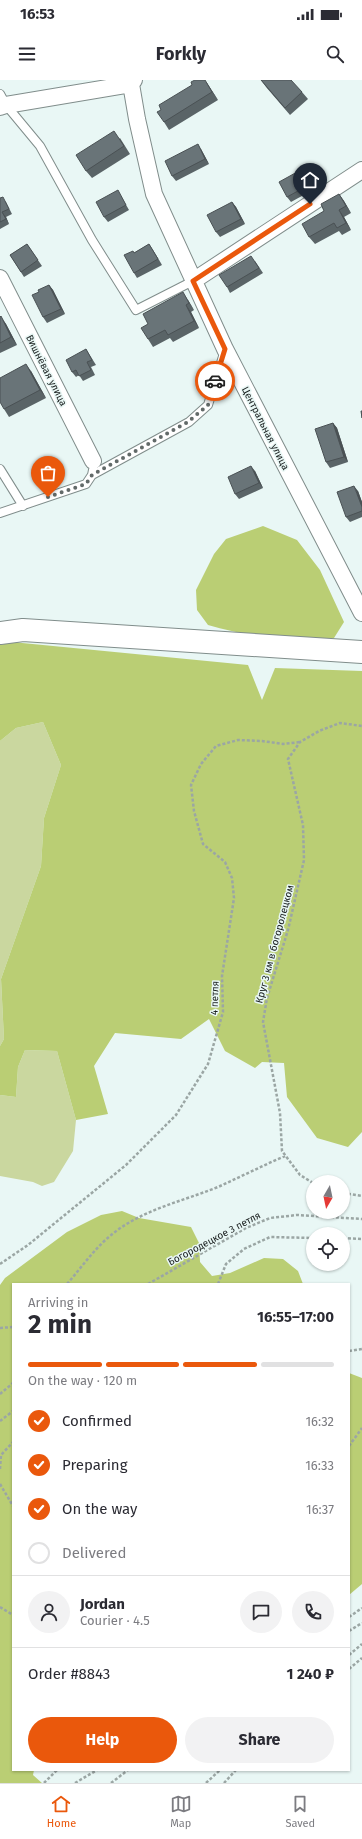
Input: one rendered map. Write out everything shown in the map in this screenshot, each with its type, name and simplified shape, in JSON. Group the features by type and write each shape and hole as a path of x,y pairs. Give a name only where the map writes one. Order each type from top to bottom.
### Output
{"street":[{"path":"2,102 131,81"},
{"name":"Центральная улица","path":"131,81 137,119 154,194 225,349 362,613"},
{"path":"193,281 362,170"},
{"name":"Вишнёвая улица","path":"0,278 93,468"},
{"path":"0,633 23,630 362,652"}],"lane":[{"path":"2,102 40,146 92,240 136,310 193,281"},
{"path":"0,513 86,484 93,468 188,422 208,405 225,349"},
{"path":"0,469 23,506"}],"path":[{"name":"Круг 3 км в богоролецком","path":"306,1179 300,1175 285,1156 280,1137 280,1113 263,1022 267,998 288,930 304,860 303,825 288,759 300,742 319,731 340,723 362,726"},
{"name":"4 петля","path":"0,1264 28,1245 126,1165 176,1115 208,1064 223,1012 222,976 234,898 232,878 224,862 203,844 194,811 191,785 201,764 216,746 238,740 283,744 300,742"},
{"path":"68,1283 114,1232 168,1204 218,1187 285,1156"},
{"path":"350,1194 362,1196"},
{"name":"Богородецкое 3 петля","path":"150,1283 246,1228 270,1218 297,1215 362,1219"},
{"path":"218,1283 226,1264 244,1249 270,1237 306,1238"},
{"path":"350,1238 362,1239"},
{"path":"0,1328 12,1328"},
{"path":"350,1351 362,1349"},
{"path":"0,1394 12,1384"},
{"path":"0,1421 12,1412"},
{"path":"350,1445 362,1428"},
{"path":"0,1469 1,1455 12,1443"},
{"path":"0,1484 12,1504"},
{"path":"0,1607 12,1614"},
{"path":"350,1616 362,1608"},
{"path":"350,1630 362,1623"},
{"path":"350,1654 362,1644"},
{"path":"350,1668 362,1658"},
{"path":"44,1783 56,1771"},
{"path":"75,1783 95,1771"},
{"path":"111,1783 127,1771"},
{"path":"206,1783 219,1771"},
{"path":"224,1783 235,1771"}],"green space":[{"path":"263,526 297,540 320,570 344,622 334,638 318,640 286,640 239,633 208,625 197,610 196,590 214,554 226,539"},
{"path":"12,642 248,665 262,700 275,668 362,671 362,1132 348,1147 317,1138 287,1097 284,1063 262,1062 255,1068 225,1051 209,1019 181,1039 115,1033 94,1066 108,1114 76,1120 57,1051 25,1050 18,1067 16,1097 0,1095 0,1046 4,1039 1,979 41,866 44,818 61,765 43,722 16,728 0,741 0,645"},
{"path":"43,722 61,765 44,818 41,866 1,979 4,1039 0,1046 0,741 16,728"},
{"path":"25,1050 57,1051 76,1120 73,1151 54,1182 42,1186 33,1182 0,1176 0,1095 16,1097 18,1067"},
{"path":"122,1211 139,1218 191,1227 199,1243 200,1262 212,1276 230,1273 264,1258 283,1259 298,1271 303,1283 12,1283 12,1771 34,1771 33,1775 42,1783 0,1783 0,1285 5,1278 67,1232 101,1215"},
{"path":"350,1373 362,1378 362,1584 350,1594"}],"building":[{"path":"195,80 205,80 212,92 164,122 157,112 161,110 159,105 192,85 191,82"},
{"path":"261,80 291,80 302,92 285,108"},
{"path":"114,131 124,146 86,171 76,155"},
{"path":"198,144 205,159 172,176 165,161"},
{"path":"308,166 316,181 287,197 279,182"},
{"path":"118,190 126,205 104,217 96,202"},
{"path":"339,194 346,206 339,210 346,223 337,228 334,223 309,237 302,224 324,211 321,204"},
{"path":"3,197 9,209 2,212 6,219 0,222 0,198"},
{"path":"232,202 241,219 216,232 207,215"},
{"path":"27,244 38,260 21,272 10,255"},
{"path":"149,244 158,259 134,273 124,255 133,251 134,253"},
{"path":"251,256 259,268 227,287 219,275"},
{"path":"49,285 61,309 43,317 32,295 39,292 38,290"},
{"path":"183,292 189,303 186,305 194,321 168,335 165,330 148,339 141,328 148,324 143,314"},
{"path":"1,316 11,337 0,343 0,317"},
{"path":"86,349 92,360 87,362 91,370 79,376 76,370 72,372 66,360"},
{"path":"26,364 40,390 4,409 0,402 0,378"},
{"path":"333,423 344,457 326,462 315,429"},
{"path":"251,466 259,483 235,494 228,477"},
{"path":"354,486 362,507 362,511 346,517 337,492"}],"way so far":[{"path":"48,497 86,484 92,475 188,422 208,405 215,381"}],"route":[{"path":"215,381 225,349 193,281 310,204"}]}
